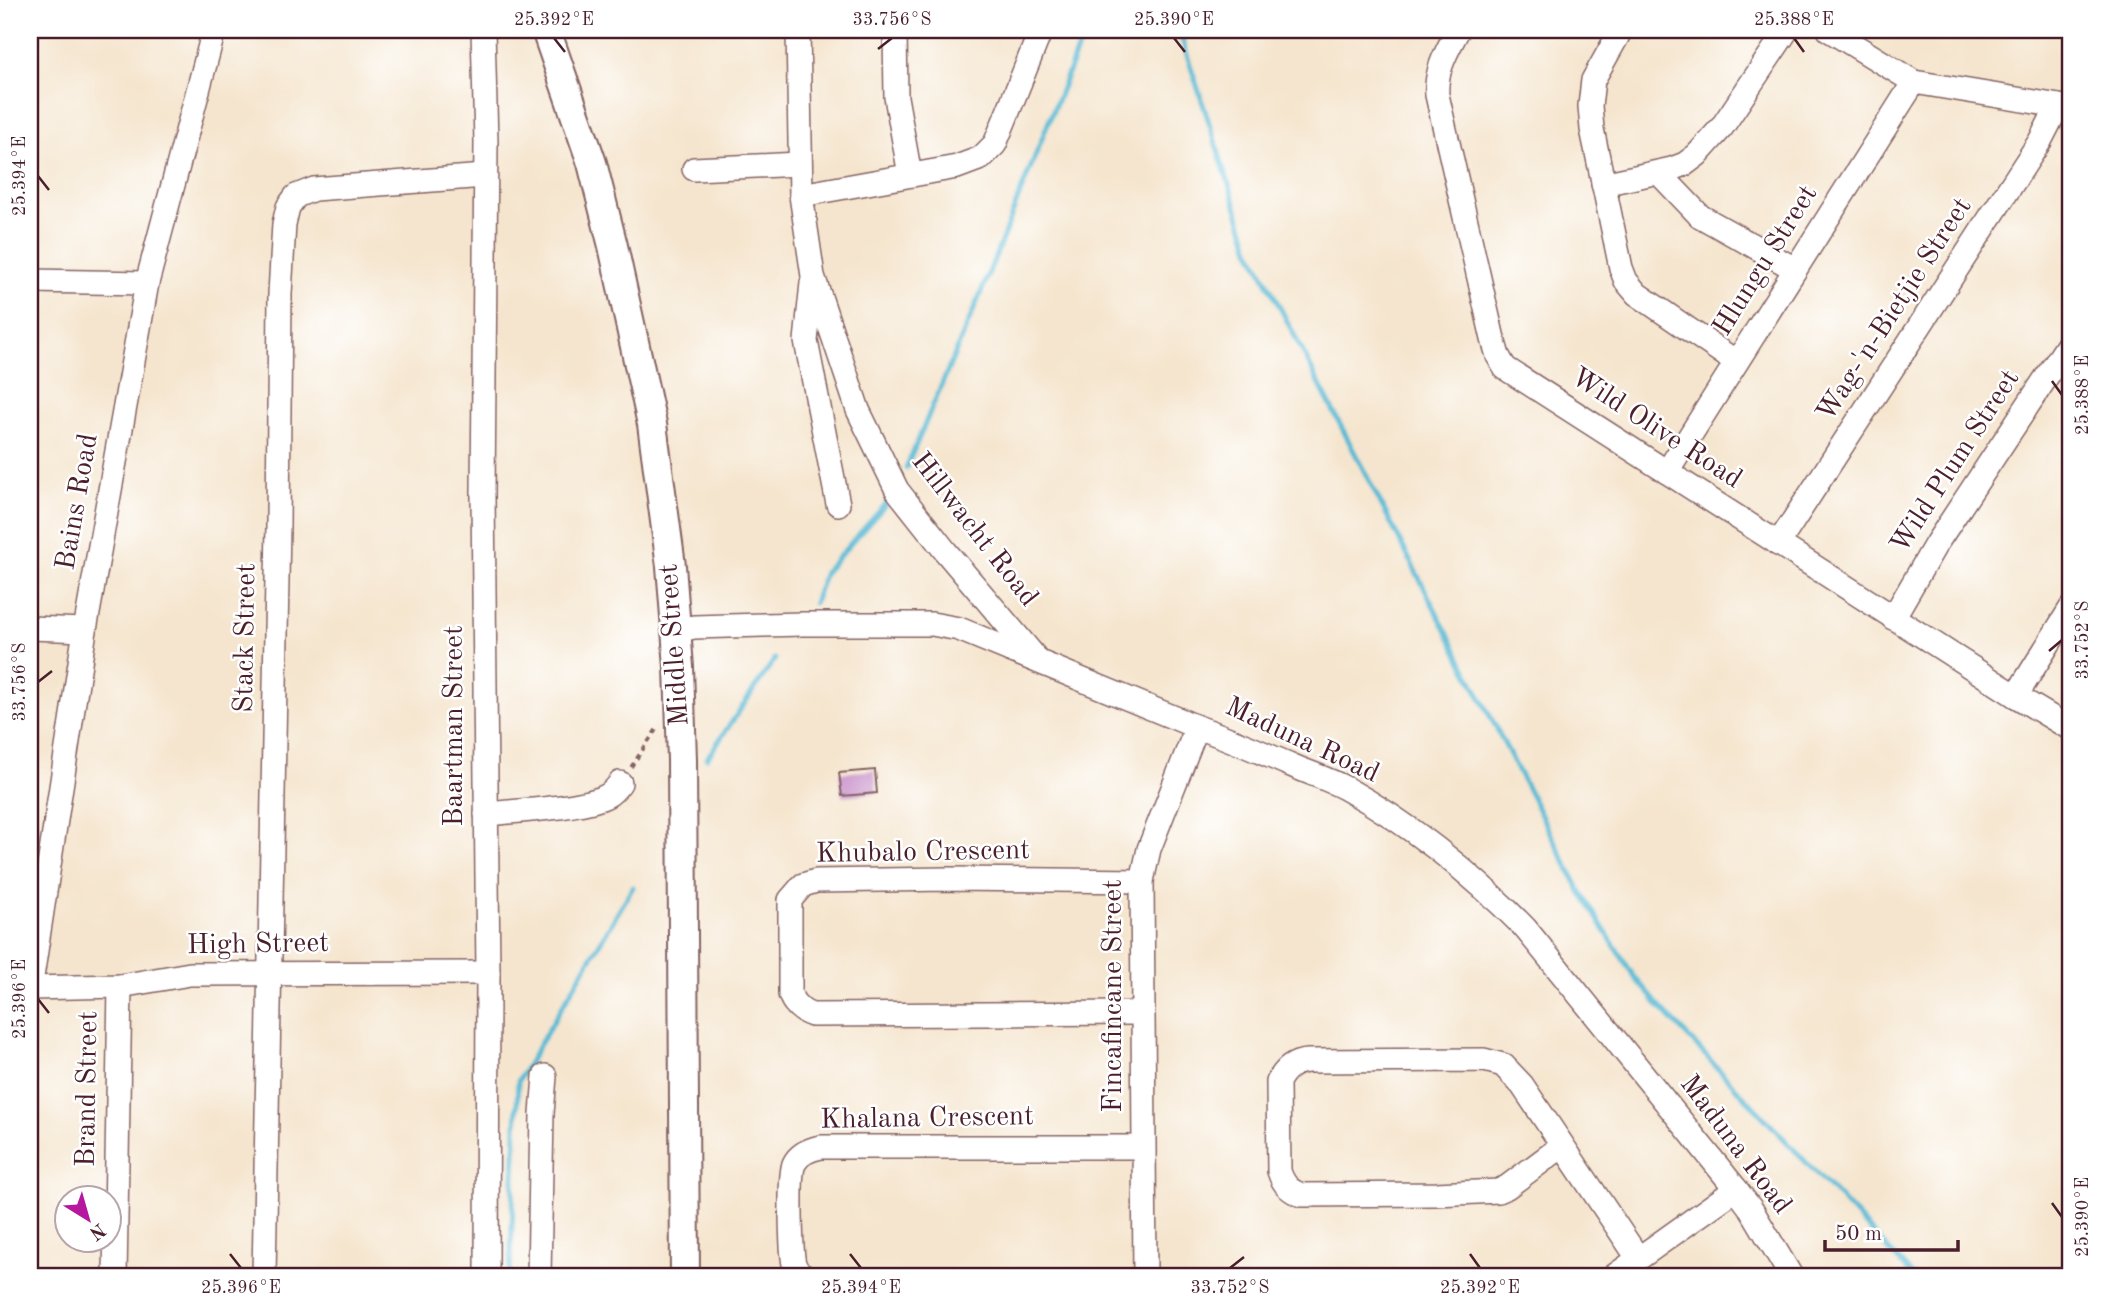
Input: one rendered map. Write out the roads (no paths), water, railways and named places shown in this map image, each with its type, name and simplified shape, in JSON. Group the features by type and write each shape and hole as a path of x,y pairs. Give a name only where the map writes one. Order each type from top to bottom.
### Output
{"main road":[{"name":"Middle Street","path":"546,30 592,163 643,374 653,425 671,566 680,694 685,1276"}],"street":[{"name":"Bains Road","path":"30,989 85,629 147,283 214,30"},
{"name":"Baartman Street","path":"483,30 487,1276"},
{"name":"Hillwacht Road","path":"797,30 801,195 813,276 858,410 897,490 1037,659"},
{"path":"895,30 896,97 910,175"},
{"path":"801,195 966,164 981,158 995,144 1041,30"},
{"name":"Wild Olive Road","path":"1458,30 1438,72 1437,95 1493,339 1505,368 1893,618 2071,729"},
{"path":"1621,30 1598,69 1591,89 1592,129 1621,268 1626,281 1643,298 1736,362"},
{"path":"1603,184 1659,173 1685,164 1710,142 1722,127 1787,30"},
{"path":"1829,30 1914,82 2065,107"},
{"name":"Hlungu Street","path":"1667,472 1914,82"},
{"name":"Wag-'n-Bietjie Street","path":"1778,544 2040,141 2065,107"},
{"path":"694,169 799,164"},
{"path":"1659,173 1700,216 1796,269"},
{"name":"Stack Street","path":"264,1276 280,293 286,215 296,196 314,189 485,176"},
{"name":"Hillwacht Road","path":"813,276 806,341 838,504"},
{"path":"30,281 147,283"},
{"name":"Wild Plum Street","path":"1893,618 1936,544 2071,340"},
{"path":"2016,696 2071,608"},
{"name":"Maduna Road","path":"676,631 694,627 932,624 959,629 1234,739 1343,787 1420,836 1456,863 1491,893 1525,928 1736,1189 1791,1276"},
{"path":"30,628 85,629"},
{"name":"Fincafincane Street","path":"1145,1276 1142,881 1144,865 1197,726"},
{"path":"486,814 582,803 609,795 620,783"},
{"name":"Khubalo Crescent","path":"1142,881 948,879 809,883 797,890 790,900 790,995 800,1009 812,1015 1142,1013"},
{"name":"High Street","path":"30,989 120,986 190,974 488,973"},
{"name":"Brand Street","path":"115,1276 120,986"},
{"path":"1562,1146 1498,1191 1303,1195 1290,1190 1279,1171 1278,1082 1289,1067 1301,1061 1495,1062 1511,1072 1522,1085 1638,1258"},
{"path":"539,1276 545,1076"},
{"name":"Khalana Crescent","path":"804,1276 794,1266 791,1240 792,1174 796,1160 811,1149 1143,1147"},
{"path":"1614,1276 1736,1189"}],"waterway":[{"path":"906,468 980,295 1085,30"},
{"path":"1179,30 1250,249 1581,893 1635,978 1660,1007 1913,1276"},
{"path":"814,603 825,572 886,504"},
{"path":"707,758 775,659"},
{"path":"510,1276 518,1081 633,887"}]}
